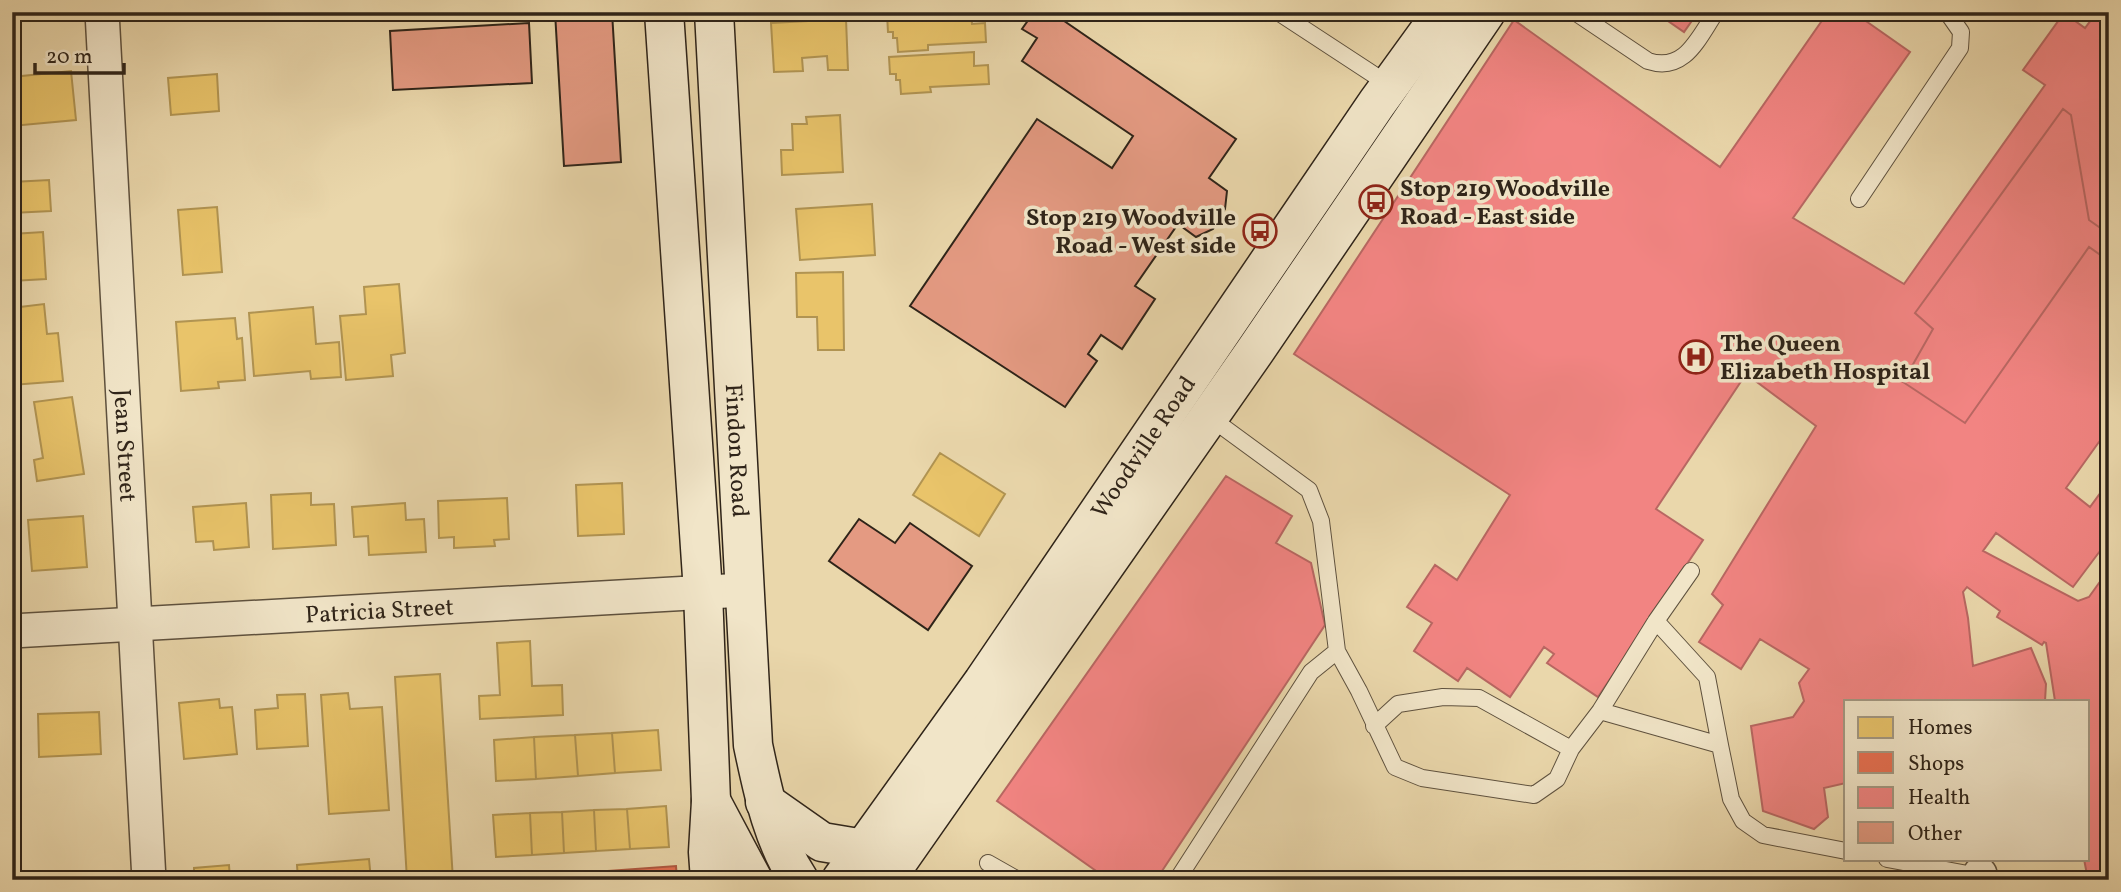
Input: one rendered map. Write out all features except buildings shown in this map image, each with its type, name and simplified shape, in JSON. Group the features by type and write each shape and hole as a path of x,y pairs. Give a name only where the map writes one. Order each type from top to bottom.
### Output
{"main road":[{"name":"Findon Road","path":"664,12 703,592 711,801 708,852 710,880"},
{"name":"Findon Road","path":"714,12 753,745 765,802 783,852 799,880"},
{"name":"Woodville Road","path":"841,880 983,682 1194,405 1486,12"},
{"name":"Woodville Road","path":"885,880 1194,405 1438,13"},
{"path":"711,801 753,880"},
{"path":"765,802 822,842 864,849"}],"street":[{"name":"Jean Street","path":"102,12 149,880"},
{"name":"Patricia Street","path":"12,631 744,590"}],"lane":[{"path":"1278,12 1391,86"},
{"path":"1575,12 1648,61 1671,64 1681,60 1716,12"},
{"path":"1859,199 1960,48 1961,32 1947,12"},
{"path":"1194,405 1309,490 1321,521 1337,651 1395,766 1422,778 1534,795 1557,779 1571,749 1600,711 1691,571"},
{"path":"1656,621 1707,677 1731,799 1743,821 1763,835 1844,851"},
{"path":"1177,880 1311,672 1337,651"},
{"path":"1374,726 1398,704 1443,697 1479,698 1571,749"},
{"path":"1600,711 1720,745"},
{"path":"1893,860 1986,878"},
{"path":"988,863 1018,880"}],"place":[{"name":"Stop 219 Woodville Road - East side","path":"1376,202"},
{"name":"Stop 219 Woodville Road - West side","path":"1260,231"},
{"name":"The Queen Elizabeth Hospital","path":"1696,357"}]}
